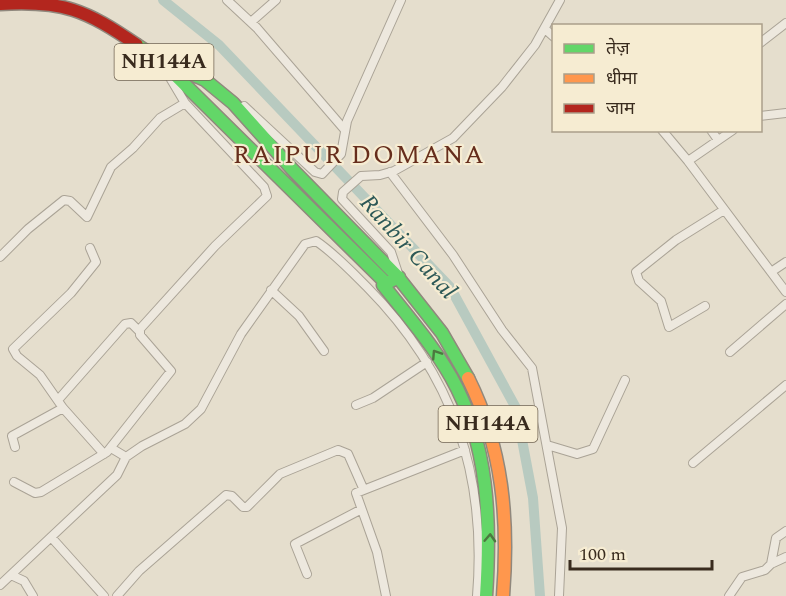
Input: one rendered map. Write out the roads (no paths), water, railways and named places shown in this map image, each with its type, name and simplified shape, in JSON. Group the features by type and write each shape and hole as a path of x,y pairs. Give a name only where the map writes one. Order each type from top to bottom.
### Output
{"main road":[{"name":"NH144A","path":"0,4 49,3 75,9 116,29 159,59 208,82 229,99 299,176 399,276 446,335 472,384 487,420 499,467 505,505 506,549 503,596"},
{"path":"159,59 230,127 308,210 386,283 399,276"},
{"name":"NH144A","path":"386,283 382,285 434,350 448,374 464,404 477,440 490,525 486,596"}],"street":[{"path":"227,0 250,22 344,129"},
{"path":"250,22 276,0"},
{"path":"229,99 248,110 315,172 322,174 340,156 344,129 401,0"},
{"path":"399,276 391,252 342,199 343,192 359,178 390,172 428,154 453,138 502,87 545,29 560,0"},
{"path":"762,41 786,23"},
{"path":"545,29 552,35"},
{"path":"139,331 209,253 267,196 264,187 185,103 159,59"},
{"path":"0,258 28,229 64,200 70,201 87,217 111,167 134,148 160,118 185,103"},
{"path":"762,116 786,113"},
{"path":"664,132 786,292"},
{"path":"712,132 718,140"},
{"path":"688,161 730,132"},
{"path":"390,172 453,255 502,330 532,368 562,528 562,570 559,596"},
{"path":"705,306 669,327 661,301 639,281 636,272 676,240 724,210"},
{"path":"0,585 117,475 126,457 185,424 201,410 242,334 271,290 305,244 316,241 388,309 427,362 447,398 465,450 471,478 477,527 477,596"},
{"path":"90,248 96,258 90,269 71,293 13,349 17,356 40,375 61,404 104,454"},
{"path":"771,272 786,262"},
{"path":"271,290 299,316 324,351"},
{"path":"730,352 786,304"},
{"path":"14,482 34,493 41,492 104,454 171,370 131,322 125,324 61,404 12,436 15,447"},
{"path":"356,405 373,398 427,362"},
{"path":"547,445 577,454 593,449 625,380"},
{"path":"693,463 786,385"},
{"path":"111,448 126,457"},
{"path":"117,596 139,571 226,495 230,495 243,507 247,507 280,474 338,450 348,454 363,488"},
{"path":"386,596 377,552 360,510 356,492 465,450"},
{"path":"307,574 295,544 360,510"},
{"path":"773,563 776,538 786,531"},
{"path":"51,537 104,596"},
{"path":"729,596 742,577 765,570 786,557"},
{"path":"11,574 24,581 33,596"}],"waterway":[{"name":"Ranbir Canal","path":"163,0 219,45 450,287 516,408 533,498 540,596"}],"district":[{"name":"RAIPUR DOMANA","path":"359,155"}]}
